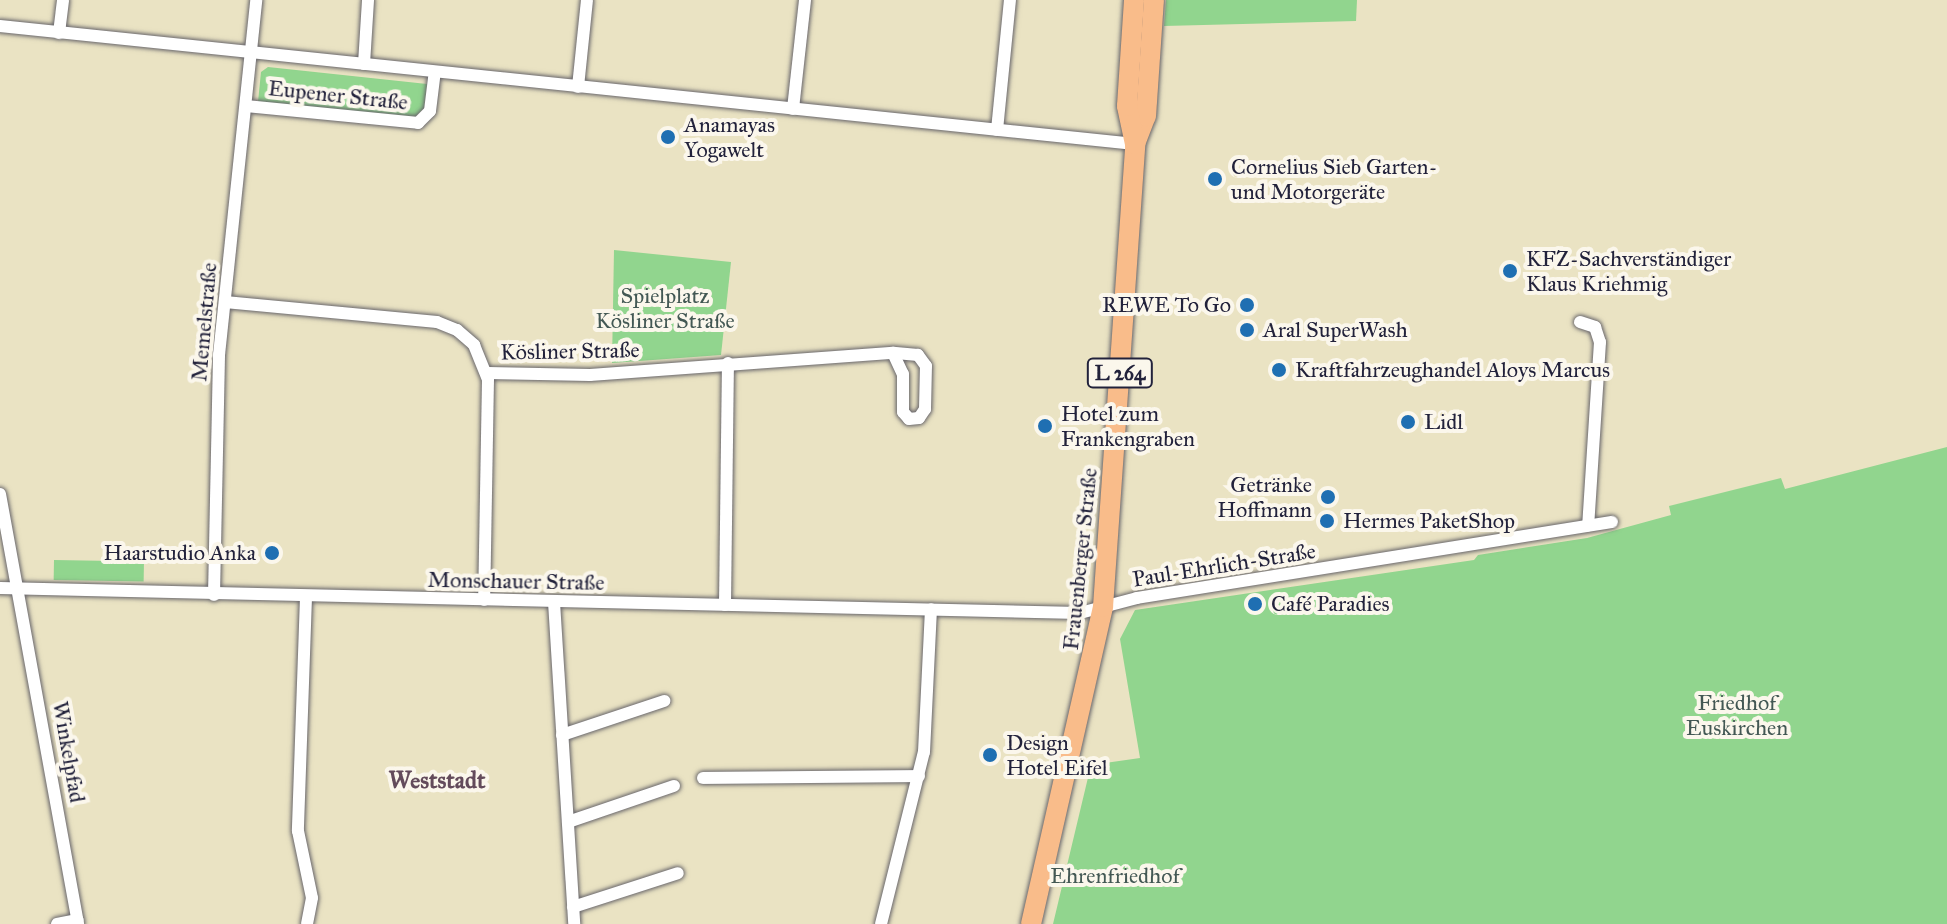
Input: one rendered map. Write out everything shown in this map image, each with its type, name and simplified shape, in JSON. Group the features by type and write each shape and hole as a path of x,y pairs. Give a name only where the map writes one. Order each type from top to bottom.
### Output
{"main road":[{"name":"Frauenberger Straße","path":"1031,924 1103,607 1135,144 1127,106 1134,0"},
{"name":"Frauenberger Straße","path":"1135,144 1146,116 1154,0"}],"street":[{"path":"59,33 63,0"},
{"name":"Eupener Straße","path":"252,54 256,0"},
{"name":"Eupener Straße","path":"364,64 368,0"},
{"path":"578,87 587,0"},
{"path":"793,109 805,0"},
{"path":"997,130 1010,0"},
{"name":"Eupener Straße","path":"0,26 1135,144"},
{"name":"Memelstraße","path":"214,595 218,368 252,54"},
{"name":"Eupener Straße","path":"246,106 418,123 430,111 435,72"},
{"name":"Kösliner Straße","path":"225,302 444,324 474,345 488,373 484,600"},
{"path":"1580,322 1595,327 1600,342 1588,526"},
{"name":"Kösliner Straße","path":"488,373 590,375 728,363 893,353 918,355 926,366 925,409 919,418 909,419 903,412 903,374 893,353"},
{"path":"725,605 728,363"},
{"name":"Winkelpfad","path":"0,494 78,922 57,924"},
{"name":"Paul-Ehrlich-Straße","path":"1103,607 1612,522"},
{"name":"Monschauer Straße","path":"0,588 19,591 1080,613 1103,607"},
{"path":"306,597 298,831 312,898 307,924"},
{"path":"554,602 574,924"},
{"path":"881,924 919,776 930,713 931,609"},
{"path":"562,735 664,701"},
{"path":"703,778 919,776"},
{"path":"568,822 674,786"},
{"path":"573,907 678,873"}],"green space":[{"path":"1166,0 1357,0 1356,21 1164,26"},
{"path":"268,67 427,84 424,108 415,117 258,102 261,72"},
{"name":"Spielplatz Kösliner Straße","path":"614,250 731,262 721,355 612,363"},
{"name":"Friedhof Euskirchen","path":"1947,447 1947,924 1053,924 1091,765 1140,758 1120,639 1135,610 1474,560 1478,555 1587,538 1671,515 1669,506 1781,478 1785,489"},
{"path":"54,560 144,562 144,582 54,580"}],"place":[{"name":"Anamayas Yogawelt","path":"668,137"},
{"name":"Cornelius Sieb Garten- und Motorgeräte","path":"1215,179"},
{"name":"KFZ-Sachverständiger Klaus Kriehmig","path":"1510,271"},
{"name":"REWE To Go","path":"1247,305"},
{"name":"Aral SuperWash","path":"1247,330"},
{"name":"Kraftfahrzeughandel Aloys Marcus","path":"1279,370"},
{"name":"Lidl","path":"1408,422"},
{"name":"Hotel zum Frankengraben","path":"1045,426"},
{"name":"Getränke Hoffmann","path":"1328,497"},
{"name":"Hermes PaketShop","path":"1327,521"},
{"name":"Haarstudio Anka","path":"272,553"},
{"name":"Café Paradies","path":"1255,604"},
{"name":"Design Hotel Eifel","path":"990,755"}],"district":[{"name":"Weststadt","path":"437,781"}],"park label":[{"name":"Ehrenfriedhof","path":"1115,876"}]}
